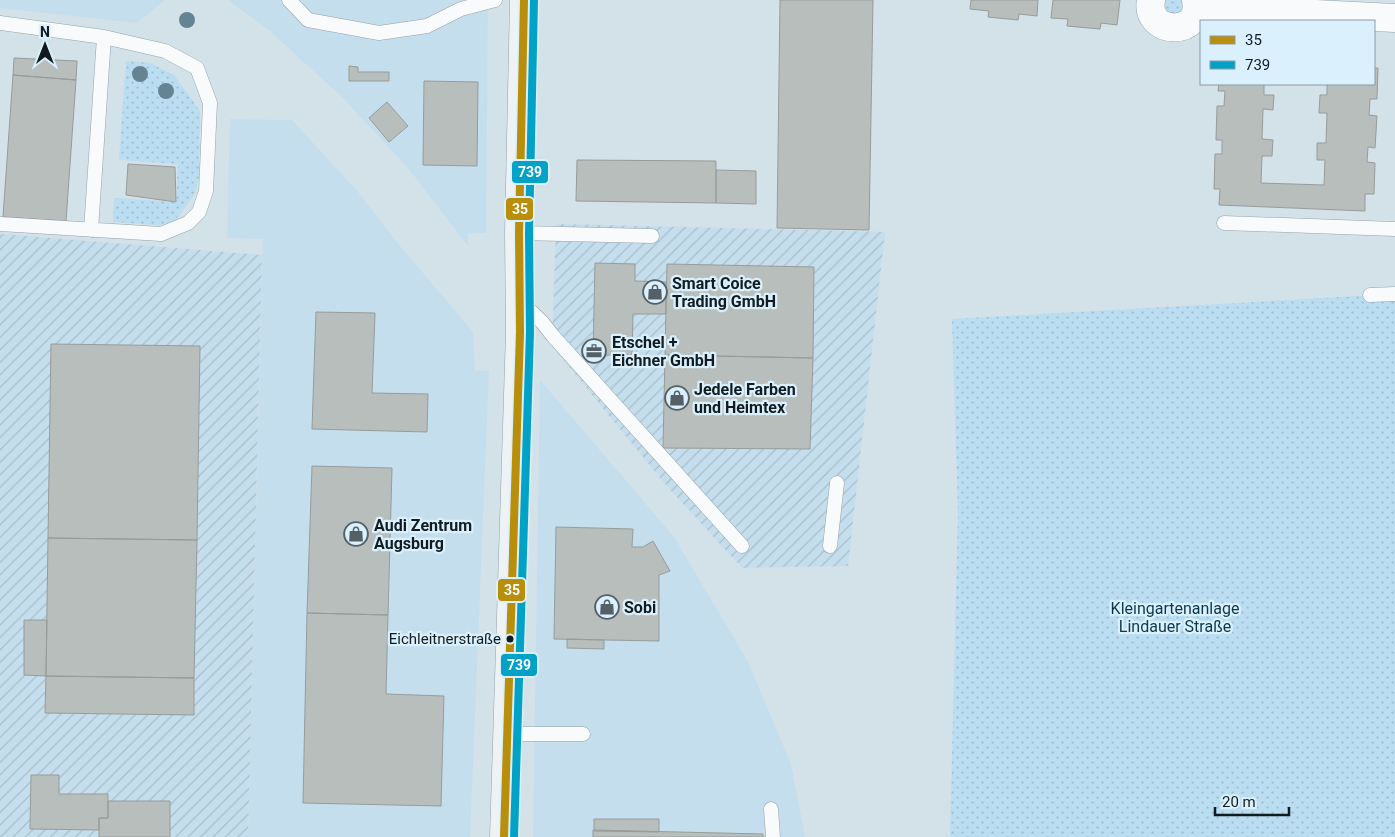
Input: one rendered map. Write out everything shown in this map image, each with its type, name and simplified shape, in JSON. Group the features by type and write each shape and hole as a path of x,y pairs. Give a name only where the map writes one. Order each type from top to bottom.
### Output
{"main road":[{"path":"504,837 520,332 519,233 524,0"}],"street":[{"path":"1151,0 1151,11 1155,19 1168,27 1175,28 1188,23 1194,18 1196,4 1395,18"}],"lane":[{"path":"289,0 308,20 379,33 427,26 461,5 495,0"},
{"path":"0,23 104,37 165,51 198,68 210,103 206,191 199,212 188,223 161,234 0,224"},
{"path":"91,230 104,37"},
{"path":"1224,223 1395,229"},
{"path":"519,233 652,236"},
{"path":"1370,295 1395,294"},
{"path":"519,300 542,322 552,336 742,546"},
{"path":"830,546 837,483"},
{"path":"507,734 583,734"},
{"path":"771,809 773,837"}],"shaded area":[{"path":"0,0 165,0 137,23 0,8"},
{"path":"228,0 488,0 486,233 468,233 468,246 408,168 342,97 270,31"},
{"path":"230,119 292,120 358,192 400,246 473,332 475,371 489,371 470,837 248,837 263,239 227,238"},
{"path":"556,224 885,232 848,566 742,568 665,484 552,346"},
{"path":"0,234 262,255 248,837 0,837"},
{"path":"540,380 674,537 748,662 791,764 805,837 533,837"}],"green space":[{"path":"1161,0 1186,0 1185,13 1166,17"},
{"path":"126,61 150,63 174,75 200,111 199,178 194,195 175,221 158,225 113,222 114,198 176,202 178,164 119,160"},
{"name":"Kleingartenanlage Lindauer Straße","path":"1395,294 1395,837 950,837 958,513 952,319"}],"building":[{"path":"780,0 873,0 869,230 777,228"},
{"path":"971,0 1038,0 1037,16 1019,14 1018,20 988,17 989,11 970,9"},
{"path":"1053,0 1120,0 1117,25 1101,23 1100,29 1067,26 1068,19 1051,18"},
{"path":"14,58 77,61 76,80 13,75"},
{"path":"349,66 358,67 358,72 389,72 389,81 349,81"},
{"path":"1375,68 1378,68 1377,99 1370,99 1369,115 1377,116 1375,148 1368,147 1367,162 1375,163 1374,194 1365,194 1365,211 1219,205 1220,189 1214,189 1215,154 1222,154 1222,140 1216,140 1217,106 1224,106 1225,91 1218,91 1219,85 1264,85 1264,95 1274,95 1273,110 1263,109 1262,139 1273,140 1272,156 1262,156 1261,183 1324,185 1325,160 1317,160 1317,143 1326,143 1327,113 1319,113 1320,95 1327,95 1327,85 1375,85"},
{"path":"13,75 76,80 66,221 3,217"},
{"path":"424,81 478,82 477,166 423,165"},
{"path":"387,102 408,126 389,142 369,118"},
{"path":"577,160 716,161 716,203 576,201"},
{"path":"128,164 175,167 176,202 126,195"},
{"path":"716,170 756,171 756,204 716,203"},
{"path":"595,263 635,264 635,281 666,282 666,314 633,314 632,355 593,355"},
{"path":"667,264 814,267 813,358 665,355"},
{"path":"316,312 375,313 372,393 428,394 427,432 312,429"},
{"path":"51,344 200,346 197,540 48,538"},
{"path":"665,355 813,358 810,449 663,448"},
{"path":"312,466 392,468 388,615 307,613"},
{"name":"Sobi","path":"556,527 633,529 632,547 643,547 653,541 670,571 659,575 659,641 554,639"},
{"path":"48,538 197,540 194,678 46,676"},
{"path":"307,613 388,615 386,694 444,696 441,806 303,803"},
{"path":"24,620 47,620 46,676 24,675"},
{"path":"567,639 604,640 604,649 567,648"},
{"path":"46,676 194,678 194,715 45,713"},
{"path":"31,775 59,775 59,794 108,794 108,818 99,818 99,830 30,829"},
{"path":"108,801 170,801 170,837 99,837 99,818 108,818"},
{"path":"594,819 659,819 659,832 594,831"},
{"path":"593,830 763,834 763,837 593,837"}],"transit line":[{"name":"35","path":"504,837 520,332 519,233 524,0"},
{"name":"739","path":"514,837 530,332 529,233 534,0"}],"place":[{"name":"Smart Coice Trading GmbH","path":"655,292"},
{"name":"Etschel + Eichner GmbH","path":"594,351"},
{"name":"Jedele Farben und Heimtex","path":"677,398"},
{"name":"Audi Zentrum Augsburg","path":"356,534"},
{"name":"Sobi","path":"607,607"},
{"name":"Eichleitnerstraße","path":"510,639"}]}
